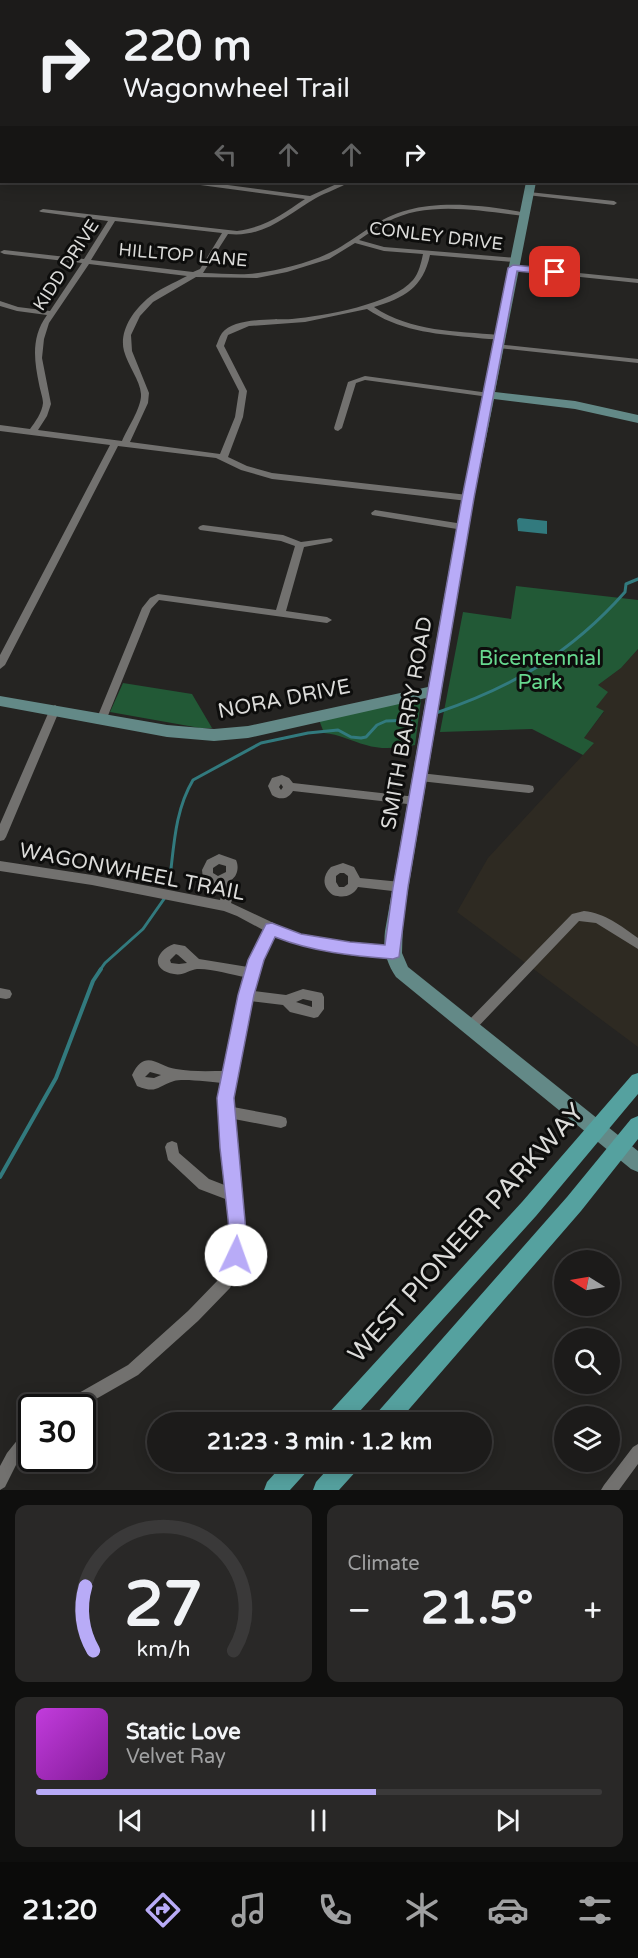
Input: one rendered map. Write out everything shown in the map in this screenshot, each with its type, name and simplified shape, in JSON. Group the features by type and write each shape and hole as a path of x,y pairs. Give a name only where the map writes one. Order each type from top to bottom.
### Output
{"main road":[{"name":"WEST PIONEER PARKWAY","path":"345,1412 529,1209 638,1081"},
{"path":"393,1412 574,1204 638,1125"},
{"path":"275,1490 291,1472"},
{"path":"324,1490 340,1472"}],"street":[{"path":"200,183 312,198"},
{"path":"43,211 226,232 249,232 265,229 281,221 312,198 344,183"},
{"path":"530,188 614,203"},
{"name":"SMITH BARRY ROAD","path":"393,952 401,887 468,498 530,188"},
{"name":"HILLTOP LANE","path":"4,252 197,274 237,277 267,275 326,257 390,217 420,209 451,206 524,213"},
{"name":"KIDD DRIVE","path":"34,430 43,416 46,404 38,358 40,339 51,313 113,219"},
{"path":"0,665 144,404 145,393 128,351 126,335 129,328 150,300 203,270 226,232"},
{"name":"CONLEY DRIVE","path":"354,241 376,248 638,280"},
{"path":"223,458 241,410 243,398 243,391 220,346 225,334 246,324 305,320 367,306 395,295 414,284 422,271 427,253"},
{"path":"0,303 24,310 51,313"},
{"path":"367,306 379,316 411,327 638,362"},
{"path":"338,428 352,382 364,378 575,405 638,419"},
{"path":"0,428 34,430 120,445 223,458 244,468 272,476 468,498"},
{"path":"375,513 463,526"},
{"path":"203,528 283,538 300,545 328,540"},
{"path":"280,614 300,545"},
{"path":"102,718 147,608 153,600 169,597 327,620"},
{"name":"NORA DRIVE","path":"0,701 186,734 229,735 435,691"},
{"path":"0,837 55,709"},
{"path":"420,777 529,789"},
{"path":"290,787 416,801"},
{"name":"WAGONWHEEL TRAIL","path":"0,866 92,880 224,906 300,940 335,947 393,952"},
{"path":"224,906 229,890 225,878"},
{"path":"355,882 401,887"},
{"path":"470,1027 576,917 584,914 594,916 638,944"},
{"path":"91,1394 134,1370 193,1316 225,1283 232,1270 238,1243 235,1196 228,1148 226,1112 228,1077 252,973 272,929"},
{"path":"393,952 394,959 402,972 638,1163"},
{"path":"196,964 252,973"},
{"path":"246,995 286,1000"},
{"path":"172,1075 228,1077"},
{"path":"226,1112 281,1122"},
{"path":"172,1147 173,1156 204,1184 235,1196"},
{"path":"0,1482 18,1450"},
{"path":"615,1488 638,1452"}],"shaded area":[{"path":"638,649 638,1047 457,912 488,858 593,744 583,739 604,712 596,707 598,685 621,668"}],"green space":[{"name":"Bicentennial Park","path":"516,586 638,600 638,649 621,668 598,685 608,692 596,707 604,711 584,738 594,743 583,755 532,729 440,732 463,612 511,619"},
{"path":"123,683 192,694 212,728 200,728 110,712"},
{"name":"Bicentennial Park","path":"412,698 421,700 415,745 378,748 324,733 318,717"}],"water":[{"path":"519,518 547,521 547,534 518,531 517,520"}],"waterway":[{"path":"436,713 490,692 539,666 584,633 625,592 626,584 638,579"},
{"path":"169,885 178,818 193,780 261,743 308,733 338,730 351,737 361,738 366,737 377,725 386,721 411,720"},
{"path":"100,970 143,929 164,899"},
{"path":"0,1177 56,1078 93,981 101,969"}],"route":[{"path":"236,1255 237,1219 228,1148 225,1098 246,995 256,960 272,929 287,937 335,947 393,952 401,887 468,498 513,268 555,272"}]}
